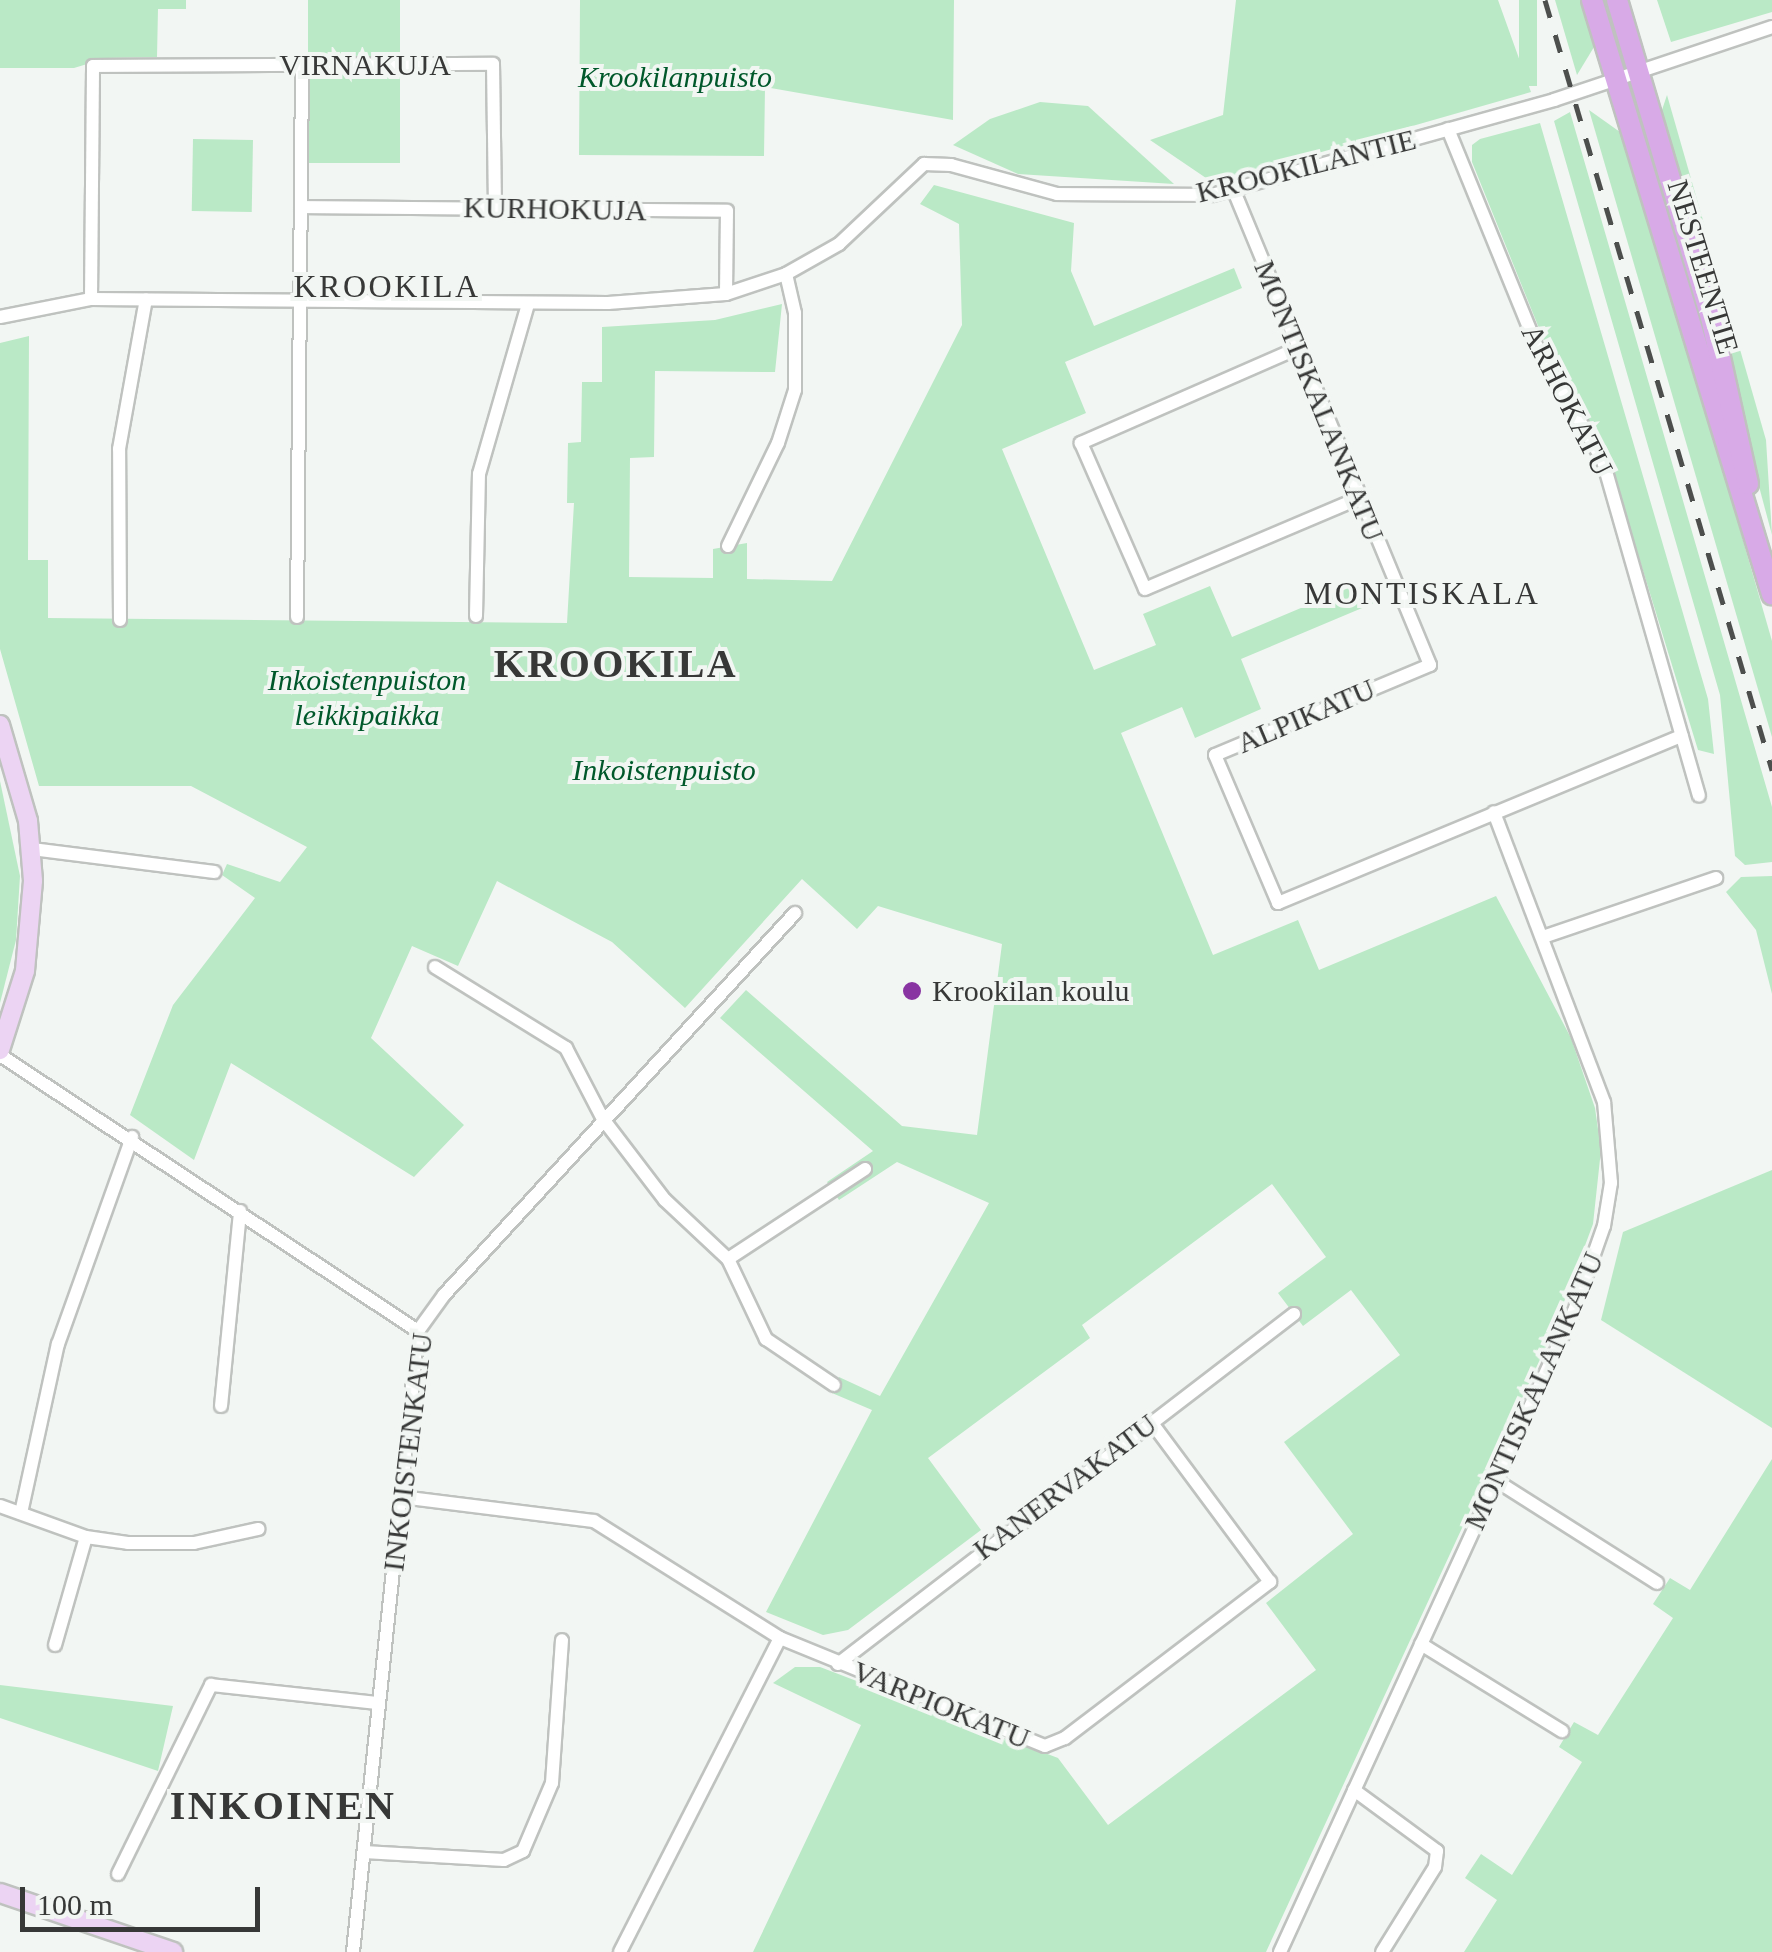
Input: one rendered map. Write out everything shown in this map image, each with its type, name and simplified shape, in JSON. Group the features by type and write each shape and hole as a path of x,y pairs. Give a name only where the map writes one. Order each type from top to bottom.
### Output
{"main road":[{"name":"NESTEENTIE","path":"1592,0 1772,594"},
{"name":"NESTEENTIE","path":"1617,0 1710,317 1760,550"}],"street":[{"name":"KROOKILANTIE","path":"786,274 839,244 916,168 933,163 1057,194 1137,200 1234,191 1616,80 1772,27"},
{"name":"VIRNAKUJA","path":"91,299 93,66 493,64 494,209"},
{"path":"298,617 302,65"},
{"name":"ARHOKATU","path":"1448,129 1538,347 1603,461 1699,794"},
{"name":"MONTISKALANKATU","path":"1234,191 1296,349 1430,665"},
{"name":"KURHOKUJA","path":"300,207 727,211 726,294"},
{"path":"0,317 91,299 528,304 726,294 786,274 796,359 790,416 728,546"},
{"path":"120,620 118,449 146,298"},
{"path":"476,616 479,474 528,304"},
{"path":"1296,349 1081,442 1145,589 1359,498"},
{"name":"ALPIKATU","path":"1430,665 1215,754 1278,902 1494,812"},
{"path":"0,725 32,849 25,971 0,1052 418,1331"},
{"path":"1494,812 1682,736"},
{"name":"MONTISKALANKATU","path":"1280,1952 1593,1266 1610,1183 1604,1102 1494,812"},
{"path":"32,849 215,872"},
{"path":"1543,936 1716,878"},
{"name":"INKOISTENKATU","path":"353,1952 418,1331 603,1120 795,913"},
{"path":"435,967 566,1048 603,1120 666,1200 728,1259 766,1339 834,1385"},
{"path":"21,1513 58,1344 132,1137"},
{"path":"728,1259 865,1170"},
{"path":"221,1406 240,1211"},
{"name":"KANERVAKATU","path":"838,1664 1294,1314"},
{"name":"VARPIOKATU","path":"401,1496 594,1520 780,1638 1045,1746 1065,1738 1270,1582 1152,1423"},
{"path":"1495,1480 1657,1583"},
{"path":"0,1506 86,1537 194,1543 258,1530"},
{"path":"56,1644 86,1537"},
{"path":"620,1952 780,1638"},
{"path":"364,1852 504,1860 523,1851 552,1784 562,1640"},
{"path":"1421,1644 1562,1730"},
{"path":"118,1874 210,1685 378,1703"},
{"path":"1354,1790 1437,1851 1435,1867 1382,1952"},
{"path":"0,1893 173,1952"}],"green space":[{"path":"0,0 186,0 186,9 158,9 157,57 107,58 74,68 0,68"},
{"path":"308,0 400,0 400,58 308,58"},
{"name":"Krookilanpuisto","path":"580,0 954,0 953,120 765,87 764,156 579,155"},
{"path":"1236,0 1498,0 1531,92 1238,176 1206,178 1150,140 1223,115"},
{"path":"1519,0 1537,0 1537,86 1519,86"},
{"path":"1555,0 1583,0 1594,47 1577,75"},
{"path":"1657,0 1772,0 1772,12 1671,42"},
{"path":"307,71 400,71 400,163 307,163"},
{"path":"1667,95 1766,440 1772,535 1660,116"},
{"path":"1040,102 1088,106 1174,184 1018,174 953,145 990,119"},
{"path":"1589,110 1620,132 1730,495 1772,641 1772,737"},
{"path":"1570,112 1772,807 1772,862 1745,865 1735,856 1720,695 1554,121"},
{"path":"1540,123 1708,699 1714,754 1698,750 1607,453 1549,353 1472,162 1472,145 1480,139"},
{"path":"193,139 253,140 252,212 192,211"},
{"name":"Inkoistenpuisto","path":"934,185 1074,223 1071,271 1094,326 1234,268 1242,288 1065,362 1086,413 1002,449 1094,670 1156,645 1143,614 1210,586 1232,637 1365,581 1374,603 1241,659 1261,709 1195,738 1182,707 1121,733 1213,955 1298,920 1319,970 1496,896 1571,1038 1595,1108 1601,1150 1593,1224 1554,1329 1266,1952 753,1952 861,1725 773,1683 795,1667 820,1667 1058,1758 1108,1825 1316,1670 1266,1603 1353,1534 1284,1442 1400,1355 1351,1290 1303,1326 1278,1293 1326,1257 1272,1184 1082,1325 1090,1338 928,1458 981,1530 848,1630 823,1635 766,1612 872,1410 832,1393 839,1377 880,1396 989,1203 897,1162 839,1200 827,1182 873,1151 720,1018 746,990 902,1126 977,1135 1002,944 878,906 857,929 802,879 685,1008 612,942 497,881 458,966 412,946 371,1038 464,1125 414,1177 231,1063 194,1160 130,1115 173,1005 255,898 222,875 227,864 280,882 307,847 191,786 39,786 0,649 0,343 29,336 28,560 48,560 48,618 567,623 574,503 567,503 568,443 581,442 582,382 602,382 602,327 715,320 782,304 775,372 655,371 654,457 630,458 629,577 713,578 713,549 747,543 747,579 832,581 962,325 959,224 920,204"},
{"path":"0,781 20,876 16,940 0,1003"},
{"path":"1772,876 1772,994 1756,930 1726,892 1741,877"},
{"path":"1772,1170 1772,1428 1601,1320 1623,1232"},
{"path":"1772,1459 1772,1952 1464,1952 1497,1900 1465,1878 1481,1854 1512,1875 1582,1762 1559,1747 1574,1722 1598,1735 1673,1618 1653,1604 1670,1578 1690,1590"},
{"path":"0,1685 173,1706 158,1771 0,1718"}],"railway":[{"path":"1545,0 1772,770"}],"place":[{"name":"Krookilan koulu","path":"912,991"}],"district":[{"name":"KROOKILA","path":"387,286"},
{"name":"MONTISKALA","path":"1422,593"},
{"name":"KROOKILA","path":"616,664"},
{"name":"INKOINEN","path":"283,1806"}],"park label":[{"name":"Inkoistenpuiston leikkipaikka","path":"367,697"}]}
